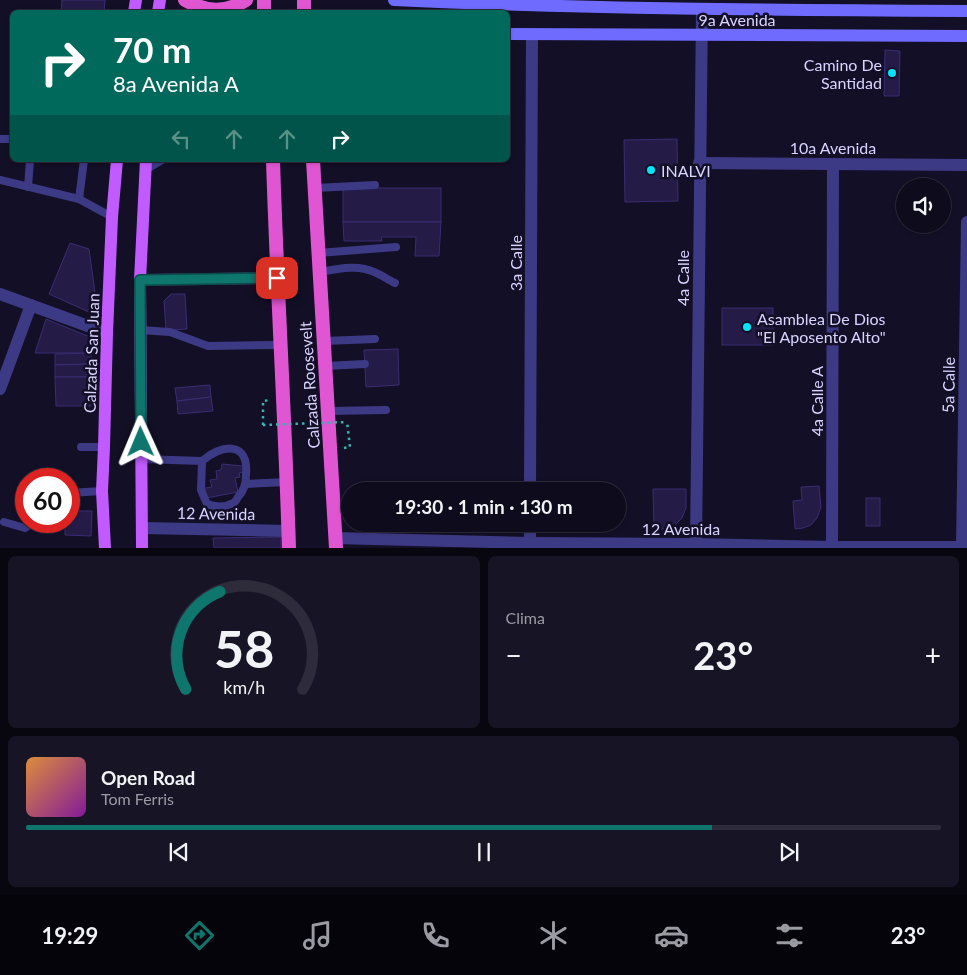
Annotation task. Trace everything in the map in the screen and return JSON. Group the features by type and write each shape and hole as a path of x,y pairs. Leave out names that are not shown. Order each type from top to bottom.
{"highway":[{"path":"185,0 202,9 220,10 237,6 246,0"},
{"name":"Calzada Roosevelt","path":"273,162 289,548"},
{"name":"Calzada Roosevelt","path":"313,162 336,543"}],"main road":[{"name":"9a Avenida","path":"394,0 702,9 967,12"},
{"name":"9a Avenida","path":"510,34 967,36"},
{"name":"Calzada San Juan","path":"105,548 102,490 112,217 117,162"},
{"path":"142,548 140,280 145,165"}],"street":[{"name":"4a Calle","path":"696,546 702,9"},
{"name":"3a Calle","path":"530,482 532,34"},
{"name":"10a Avenida","path":"699,163 967,165"},
{"name":"4a Calle A","path":"832,547 833,164"},
{"name":"5a Calle","path":"962,547 967,222"},
{"path":"140,280 277,278"},
{"path":"0,294 107,333"},
{"path":"0,389 31,305"},
{"name":"12 Avenida","path":"142,528 288,531"},
{"path":"530,532 530,545"},
{"name":"12 Avenida","path":"336,543 967,547"}],"lane":[{"path":"28,187 30,162"},
{"path":"79,199 84,162"},
{"path":"0,180 79,199 112,217"},
{"path":"315,188 375,185"},
{"path":"318,252 396,247"},
{"path":"320,272 361,268 373,271 395,283"},
{"path":"140,330 170,332 208,346 281,345"},
{"path":"324,341 375,339"},
{"path":"325,366 365,364"},
{"path":"328,411 386,410"},
{"path":"81,448 104,447"},
{"path":"141,459 202,461 220,450 229,448 239,451 245,458 247,467 246,484 242,493 233,504 219,507 207,504 201,490 202,461"},
{"path":"246,484 287,482"},
{"path":"80,492 102,490"},
{"path":"4,522 15,525"}],"path":[{"path":"263,401 263,425 347,422 350,447"}],"building":[{"path":"62,0 105,0 104,10 61,10"},
{"name":"Camino De Santidad","path":"885,50 900,51 899,96 884,96"},
{"name":"INALVI","path":"677,139 678,201 625,202 624,140"},
{"path":"343,188 441,188 441,222 343,222"},
{"path":"343,222 441,222 439,256 415,256 416,237 381,237 382,241 344,241"},
{"path":"70,243 89,249 96,300 91,313 49,294"},
{"path":"171,294 185,294 187,329 166,330 164,301"},
{"name":"Asamblea De Dios \"El Aposento Alto\"","path":"722,308 773,308 773,345 722,345"},
{"path":"46,319 90,337 91,353 35,353"},
{"path":"398,349 399,385 366,387 364,350"},
{"path":"91,353 92,364 55,365 55,354"},
{"path":"92,364 92,377 55,377 55,365"},
{"path":"55,377 92,377 93,406 56,406"},
{"path":"210,385 211,397 177,401 175,388"},
{"path":"211,397 213,411 178,414 177,401"},
{"path":"222,464 243,466 244,472 239,473 240,477 235,478 238,492 206,498 205,488 212,487 210,480 217,479 216,471 221,470"},
{"path":"819,486 821,507 817,518 811,525 795,529 793,501 802,500 801,487"},
{"path":"653,489 686,489 686,508 682,518 674,526 666,529 654,529"},
{"path":"866,498 880,498 880,526 866,526"},
{"path":"80,511 92,511 91,536 65,535 65,533 80,533"},
{"path":"281,537 281,548 214,548 213,538"}],"place":[{"name":"Camino De Santidad","path":"892,73"},
{"name":"INALVI","path":"651,170"},
{"name":"Asamblea De Dios \"El Aposento Alto\"","path":"747,327"}],"route":[{"path":"141,442 140,280 277,278"}]}
